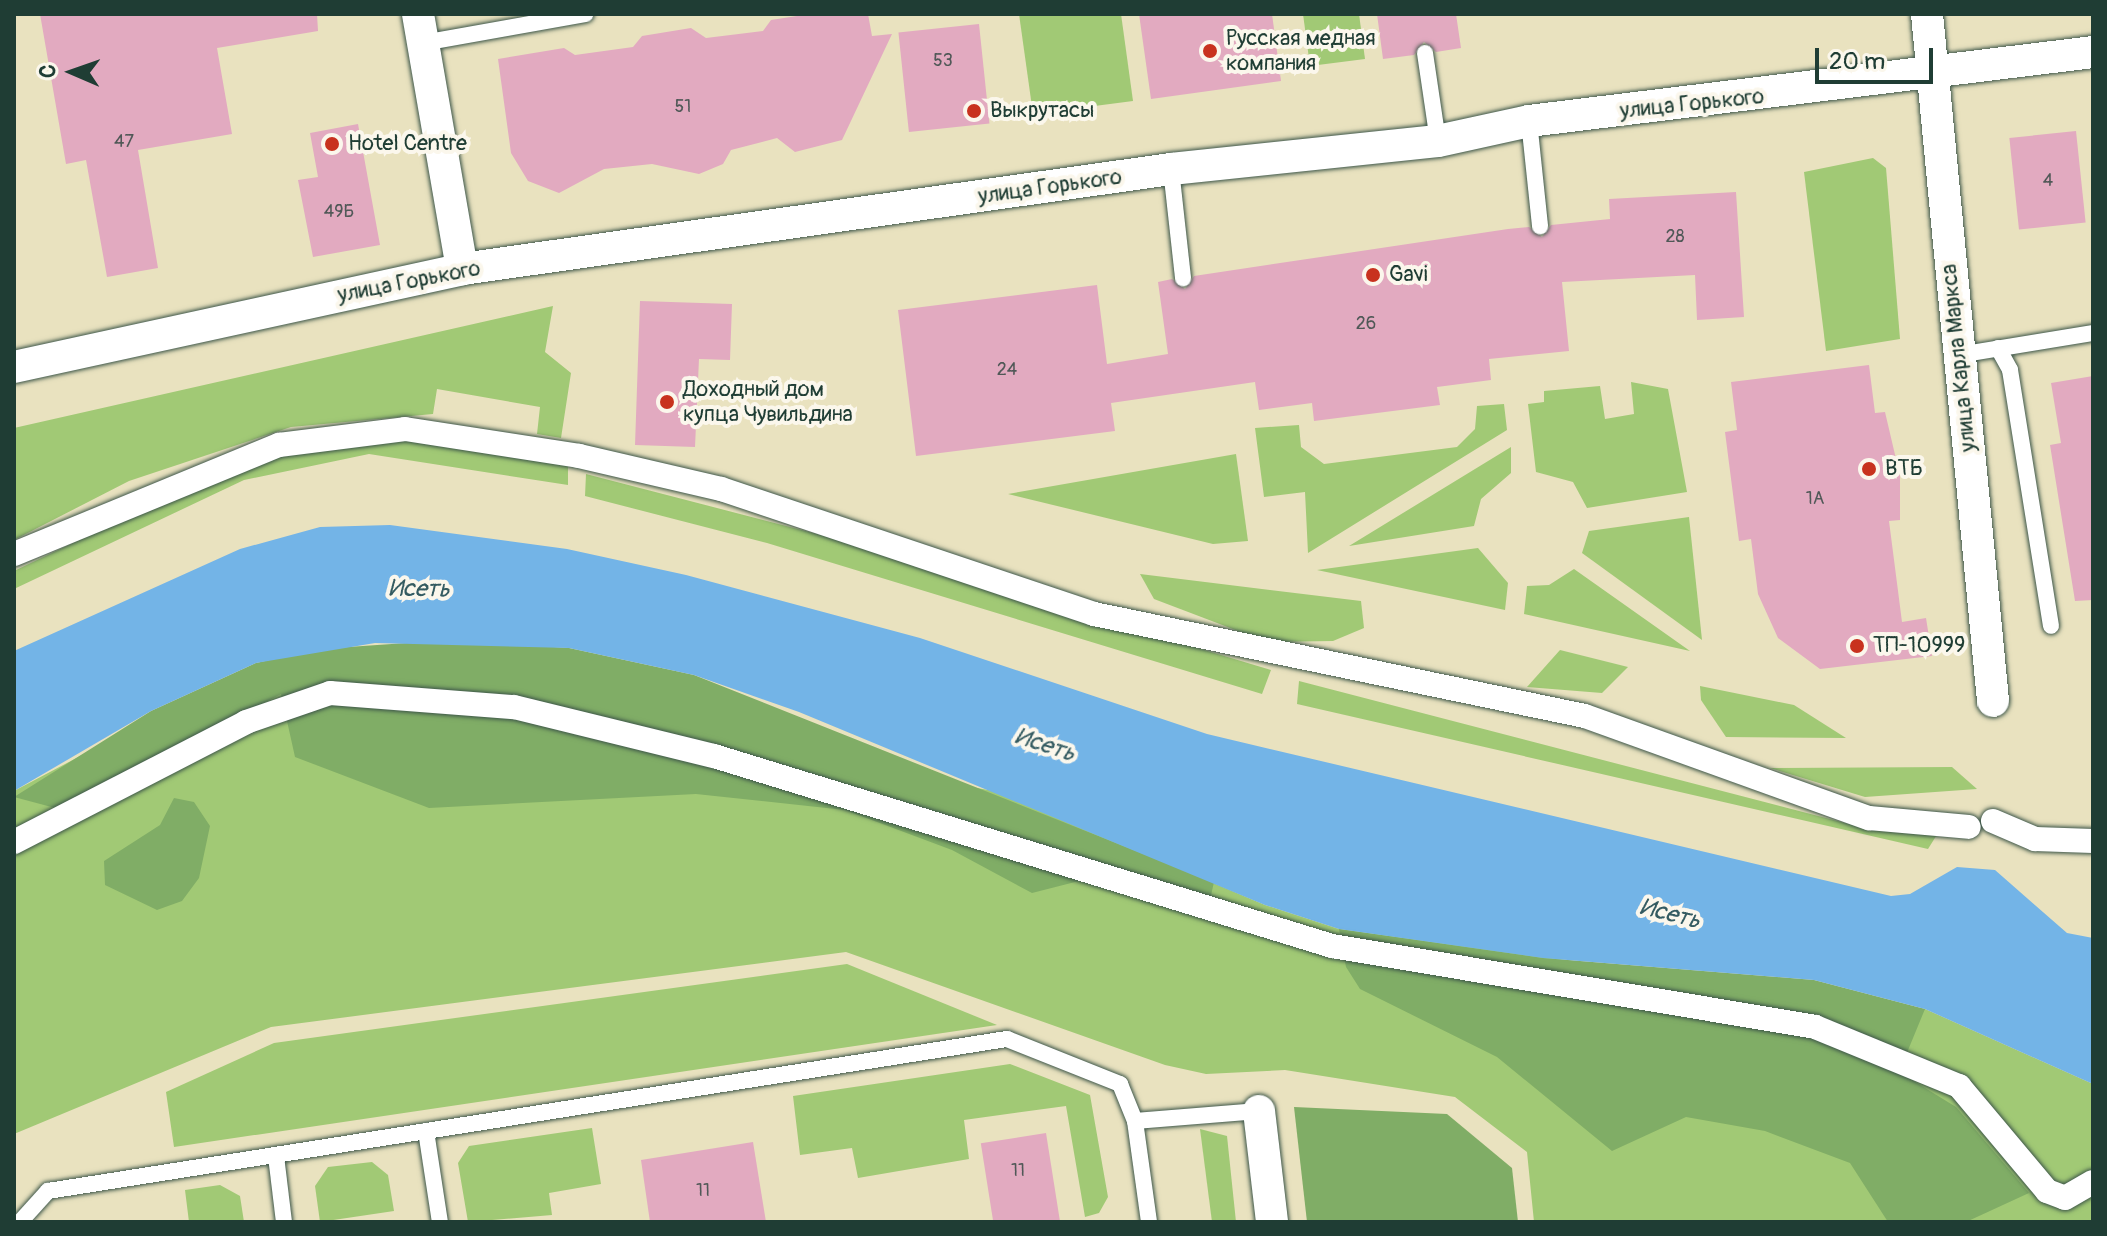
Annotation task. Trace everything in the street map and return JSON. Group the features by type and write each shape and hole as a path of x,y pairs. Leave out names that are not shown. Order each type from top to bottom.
{"street":[{"name":"улица Карла Маркса","path":"1927,14 1993,701"},
{"path":"420,29 462,269"},
{"name":"улица Горького","path":"14,367 462,269 1171,169 1438,141 1529,121 1931,78 2093,52"},
{"path":"14,554 279,445 405,429 579,456 721,489 1094,614 1585,716 1869,818 1969,827"},
{"path":"14,842 246,722 330,693 514,707 714,756 1332,946 1815,1027 1959,1086 2047,1191 2065,1198 2093,1182"},
{"path":"1993,821 2035,839 2093,841"},
{"path":"1259,1111 1272,1222"}],"lane":[{"path":"420,29 585,14"},
{"path":"1425,53 1438,141"},
{"path":"1529,121 1540,226"},
{"path":"1171,169 1183,278"},
{"path":"1958,355 2093,333"},
{"path":"1998,348 2010,370 2051,626"},
{"path":"20,1222 48,1191 1007,1039 1120,1084 1135,1121 1149,1222"},
{"path":"1135,1121 1259,1111"},
{"path":"426,1131 440,1222"},
{"path":"276,1156 284,1222"}],"green space":[{"path":"1019,14 1121,14 1133,101 1033,114"},
{"path":"1303,14 1359,14 1365,59 1310,66"},
{"path":"1873,158 1886,168 1900,339 1826,351 1804,172"},
{"path":"553,306 545,352 571,373 561,438 537,434 540,407 437,389 433,414 291,427 129,481 14,540 14,428"},
{"path":"1631,382 1668,389 1687,492 1587,508 1573,482 1536,472 1528,404 1544,402 1544,391 1600,386 1605,419 1634,414"},
{"path":"1504,404 1507,430 1308,553 1305,492 1264,497 1255,428 1299,425 1301,447 1324,464 1457,447 1475,429 1477,406"},
{"path":"379,438 568,456 568,485 369,454 244,480 14,589 14,571 275,447"},
{"path":"1511,447 1511,473 1481,499 1474,526 1349,546"},
{"path":"1236,454 1248,541 1213,544 1008,494"},
{"path":"586,474 821,535 1271,670 1262,694 767,543 585,496"},
{"path":"1689,517 1702,640 1582,553 1589,531"},
{"path":"1478,548 1508,583 1505,610 1317,570"},
{"path":"1574,569 1690,651 1524,614 1527,586 1549,585"},
{"path":"1140,574 1361,601 1364,628 1333,641 1267,642 1154,599"},
{"path":"450,640 569,648 694,675 1214,882 1210,900 1122,870 1032,893 952,850 845,810 696,794 429,808 295,757 281,694 59,809 14,797 151,711 256,663 319,649"},
{"path":"1560,650 1628,667 1602,693 1527,687"},
{"path":"256,663 1000,792 1265,905 1339,929 1925,1009 2093,1084 2093,1222 1534,1222 1527,1152 1455,1097 1285,1070 1206,1074 1165,1065 846,952 271,1027 14,1134 14,791"},
{"path":"1299,681 1872,830 1938,833 1928,849 1297,704"},
{"path":"1700,686 1794,705 1846,738 1726,737 1701,700"},
{"path":"1952,767 1977,789 1865,797 1770,768"},
{"path":"174,798 194,802 210,826 199,878 182,901 157,910 105,885 104,861 160,825"},
{"path":"1339,929 1543,958 1814,980 1925,1009 1899,1072 1956,1107 2029,1193 1966,1222 1888,1222 1850,1163 1765,1131 1686,1117 1612,1151 1497,1057 1360,989 1346,967"},
{"path":"847,964 997,1025 174,1147 166,1092 274,1043"},
{"path":"1010,1064 1090,1095 1108,1197 1099,1213 1085,1217 1066,1106 964,1120 969,1159 858,1178 852,1148 800,1155 793,1096"},
{"path":"1294,1107 1447,1114 1512,1168 1518,1222 1307,1222"},
{"path":"592,1128 601,1184 549,1193 552,1215 468,1222 458,1163 469,1146"},
{"path":"1200,1129 1227,1136 1236,1222 1212,1222"},
{"path":"372,1162 388,1175 394,1211 320,1222 315,1186 328,1167"},
{"path":"220,1185 240,1196 244,1222 189,1222 185,1190"}],"water":[{"name":"Исеть","path":"390,525 567,549 686,575 920,638 1207,734 1891,896 1910,894 1957,867 1995,870 2067,933 2093,938 2093,1084 1925,1009 1814,980 1543,958 1339,929 1265,905 799,712 694,675 569,648 375,643 256,663 151,711 14,791 14,651 240,549 320,527"}],"building":[{"path":"40,14 317,14 318,31 217,48 232,134 138,150 158,268 107,277 86,160 66,164"},
{"path":"810,14 868,14 872,36 892,34 842,140 795,152 777,138 731,150 723,164 699,174 652,164 604,169 559,193 528,181 511,153 498,59 564,48 575,55 633,47 642,36 691,28 706,38 763,31 771,20"},
{"path":"1139,14 1272,14 1281,81 1151,99"},
{"path":"1377,14 1456,14 1461,48 1436,52 1424,42 1414,55 1383,59"},
{"path":"979,24 989,123 909,132 898,32"},
{"path":"358,124 380,245 313,257 298,180 318,177 310,133"},
{"path":"2076,131 2086,222 2019,229 2009,138"},
{"path":"1736,192 1744,317 1697,320 1695,275 1562,282 1569,351 1489,359 1491,380 1437,387 1440,405 1314,421 1312,403 1259,410 1255,382 1111,403 1115,431 916,456 898,310 1097,285 1107,364 1168,354 1158,282 1172,279 1185,289 1194,276 1508,229 1529,227 1542,237 1551,225 1610,219 1609,199"},
{"name":"Доходный дом купца Чувильдина","path":"640,301 732,304 730,360 699,359 695,447 635,445"},
{"path":"1869,365 1875,413 1885,412 1900,476 1900,520 1889,521 1902,622 1926,618 1932,656 1820,669 1778,638 1758,594 1751,539 1739,541 1725,432 1737,430 1731,382"},
{"path":"2093,376 2093,600 2075,601 2050,445 2061,443 2051,383"},
{"path":"1046,1133 1060,1222 993,1222 981,1143"},
{"path":"753,1142 766,1222 650,1222 641,1160"}],"place":[{"name":"Русская медная компания","path":"1210,51"},
{"name":"Выкрутасы","path":"974,111"},
{"name":"Hotel Centre","path":"332,144"},
{"name":"Gavi","path":"1373,275"},
{"name":"Доходный дом купца Чувильдина","path":"667,402"},
{"name":"ВТБ","path":"1869,469"},
{"name":"ТП-10999","path":"1857,646"}]}
